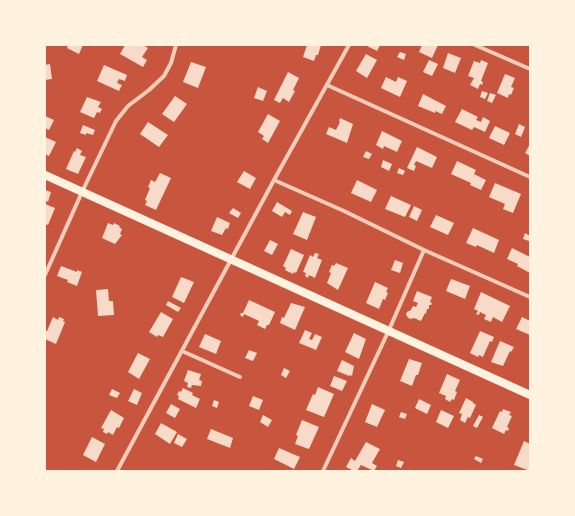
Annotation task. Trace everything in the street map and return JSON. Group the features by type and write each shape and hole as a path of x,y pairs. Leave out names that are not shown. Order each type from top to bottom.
{"main road":[{"path":"45,175 530,395"}],"street":[{"path":"45,275 116,121 128,106 164,76 171,63 176,45"},
{"path":"117,471 274,180 349,45"},
{"path":"475,45 530,69"},
{"path":"327,84 530,177"},
{"path":"274,180 344,211 424,250 530,297"},
{"path":"324,471 424,250"},
{"path":"182,351 240,377"}],"building":[{"path":"68,45 83,45 79,54 67,48"},
{"path":"125,45 143,45 148,48 142,57 147,60 143,67 120,54"},
{"path":"307,45 321,45 318,55 316,55 314,61 303,57"},
{"path":"365,45 380,45 377,51"},
{"path":"422,45 438,45 432,58 419,52"},
{"path":"400,52 406,54 404,60 397,57"},
{"path":"448,53 461,58 455,73 443,68"},
{"path":"366,54 377,60 367,78 356,71"},
{"path":"429,60 438,64 432,76 423,72"},
{"path":"481,60 488,63 481,81 483,82 482,85 480,84 478,89 470,85 474,78 468,76 474,61 480,63"},
{"path":"191,62 206,67 198,88 183,82"},
{"path":"50,64 52,79 45,80 45,65"},
{"path":"104,65 127,75 125,81 119,79 117,83 122,85 119,91 97,81"},
{"path":"288,72 299,78 293,90 295,91 289,102 283,98 280,103 274,100"},
{"path":"505,74 515,78 511,87 514,88 511,95 509,94 508,98 497,93"},
{"path":"386,77 396,82 398,77 407,81 400,97 381,88"},
{"path":"258,87 267,91 263,101 254,98"},
{"path":"482,91 488,93 485,99 480,97"},
{"path":"490,93 496,95 492,103 487,101"},
{"path":"423,94 446,106 442,114 435,111 435,113 418,106"},
{"path":"175,96 187,104 174,122 162,114"},
{"path":"87,97 101,102 98,107 102,109 100,113 97,112 94,118 80,112"},
{"path":"462,109 478,117 476,120 481,122 483,117 490,121 485,132 474,127 472,130 455,122"},
{"path":"268,114 280,121 268,143 262,139 264,136 258,132"},
{"path":"45,116 54,120 49,130 45,128"},
{"path":"340,118 353,124 347,143 326,134 329,127 336,130 340,122"},
{"path":"148,122 168,135 159,147 140,134"},
{"path":"519,124 525,127 521,137 515,134"},
{"path":"83,125 95,130 93,135 80,133"},
{"path":"495,126 510,133 504,145 489,138"},
{"path":"382,131 402,141 397,152 384,146 383,149 376,145"},
{"path":"45,137 56,142 49,156 45,154"},
{"path":"530,144 530,156 525,153"},
{"path":"417,147 437,157 432,168 416,161 414,171 407,168"},
{"path":"77,148 82,151 80,155 86,157 78,174 66,169 74,151 75,152"},
{"path":"366,151 372,154 369,159 363,157"},
{"path":"383,160 392,164 389,171 381,167"},
{"path":"457,161 476,170 474,174 486,180 481,190 470,185 471,183 451,174"},
{"path":"399,168 405,171 403,175 397,173"},
{"path":"244,171 256,178 250,189 237,182"},
{"path":"160,173 171,178 156,210 145,205 147,201 145,200 150,188 148,187 151,180 155,182"},
{"path":"357,180 377,190 371,202 351,193"},
{"path":"495,183 521,194 513,213 503,209 505,204 489,197"},
{"path":"45,190 51,192 48,202 45,200"},
{"path":"391,196 411,205 405,217 385,209"},
{"path":"277,202 292,211 290,215 285,212 282,217 272,211"},
{"path":"45,204 55,208 48,225 45,224"},
{"path":"414,206 422,210 417,221 409,217"},
{"path":"233,208 241,213 238,218 229,213"},
{"path":"303,212 316,217 307,240 293,234"},
{"path":"436,215 454,223 448,235 430,227"},
{"path":"217,217 230,223 228,229 226,228 222,235 211,231"},
{"path":"108,223 113,225 114,223 122,229 120,234 122,235 115,244 102,238"},
{"path":"473,228 499,240 494,253 477,245 476,247 466,243"},
{"path":"525,233 530,236 529,241 523,239"},
{"path":"270,240 278,244 272,255 264,251"},
{"path":"512,248 530,257 530,273 517,266 518,264 507,259"},
{"path":"291,249 304,255 296,273 294,272 293,274 285,270 286,268 283,266"},
{"path":"315,253 319,254 317,258 322,260 315,278 309,275 308,278 305,276 306,273 303,272 310,255 313,257"},
{"path":"395,260 403,263 400,273 391,270"},
{"path":"336,263 348,268 338,290 327,283 332,265 334,266"},
{"path":"61,266 77,272 77,270 82,272 77,286 67,282 68,280 57,276"},
{"path":"181,277 194,282 184,303 172,297"},
{"path":"451,279 470,286 465,299 446,291"},
{"path":"375,282 388,288 386,292 388,293 385,300 383,299 379,309 366,303"},
{"path":"108,289 109,301 113,301 114,315 98,316 96,290"},
{"path":"417,291 432,297 430,302 432,303 429,305 429,309 427,309 426,314 425,313 421,321 414,318 408,318 406,314 413,306 416,307 418,303 413,301"},
{"path":"481,292 510,306 502,322 493,317 491,322 484,319 486,315 480,312 479,315 476,314 478,311 474,309"},
{"path":"249,300 275,312 269,325 267,325 265,329 257,325 259,321 244,314 243,317 240,315 243,313"},
{"path":"168,301 181,308 178,312 166,305"},
{"path":"291,303 305,307 295,330 280,323"},
{"path":"161,312 173,319 163,337 158,335 157,337 149,332"},
{"path":"53,317 58,320 59,317 64,319 63,321 65,322 56,344 45,339 45,331 47,331"},
{"path":"522,317 530,321 530,335 516,329"},
{"path":"305,330 312,333 309,339 312,340 315,334 322,337 316,350 299,343"},
{"path":"480,331 494,337 492,342 490,341 483,357 479,355 478,357 470,353"},
{"path":"354,333 366,339 359,359 345,352"},
{"path":"205,334 221,341 216,354 199,347"},
{"path":"500,341 514,347 511,352 510,351 503,366 491,362"},
{"path":"249,350 257,353 253,361 245,358"},
{"path":"138,353 150,359 139,379 128,372"},
{"path":"409,359 422,363 412,386 400,381"},
{"path":"342,360 354,366 352,376 337,371"},
{"path":"284,368 290,371 286,378 281,375"},
{"path":"188,370 201,374 199,380 202,381 201,386 192,385 191,388 187,387 188,383 184,381"},
{"path":"447,374 460,380 455,391 457,392 454,400 452,399 450,402 445,399 446,396 439,393"},
{"path":"334,376 347,381 342,391 330,386"},
{"path":"318,387 334,394 324,417 306,410"},
{"path":"183,388 193,393 192,395 200,399 196,408 178,399 179,396 177,395"},
{"path":"112,389 120,393 117,398 109,395"},
{"path":"134,389 142,393 137,405 128,401"},
{"path":"253,396 263,400 259,410 249,406"},
{"path":"466,398 476,405 470,418 468,417 465,423 460,420 462,414 459,413"},
{"path":"419,399 431,405 427,414 415,408"},
{"path":"214,400 219,402 217,408 212,406"},
{"path":"171,404 180,409 175,418 166,413"},
{"path":"372,404 385,410 377,427 365,422"},
{"path":"503,409 511,412 509,415 512,416 507,427 509,428 508,431 506,430 504,434 492,428 500,411 502,412"},
{"path":"111,410 124,418 119,428 117,427 113,435 108,432 107,434 103,432 104,429 101,428"},
{"path":"441,410 454,416 448,428 436,422"},
{"path":"401,412 407,414 405,419 399,417"},
{"path":"263,415 272,420 268,427 260,422"},
{"path":"479,415 483,417 477,428 473,426"},
{"path":"302,420 319,427 309,449 295,444 298,436 296,435"},
{"path":"161,423 177,432 170,444 155,434"},
{"path":"211,429 233,438 230,448 207,439"},
{"path":"178,434 187,439 182,447 174,443"},
{"path":"92,437 105,444 96,462 83,455"},
{"path":"524,441 530,444 530,471 514,465"},
{"path":"366,442 380,449 372,463 377,466 374,471 361,465 357,471 346,467 351,458 355,461"},
{"path":"279,448 300,457 294,469 274,459"},
{"path":"476,456 483,459 481,463 474,459"},
{"path":"398,460 404,462 401,468 396,466"}]}
